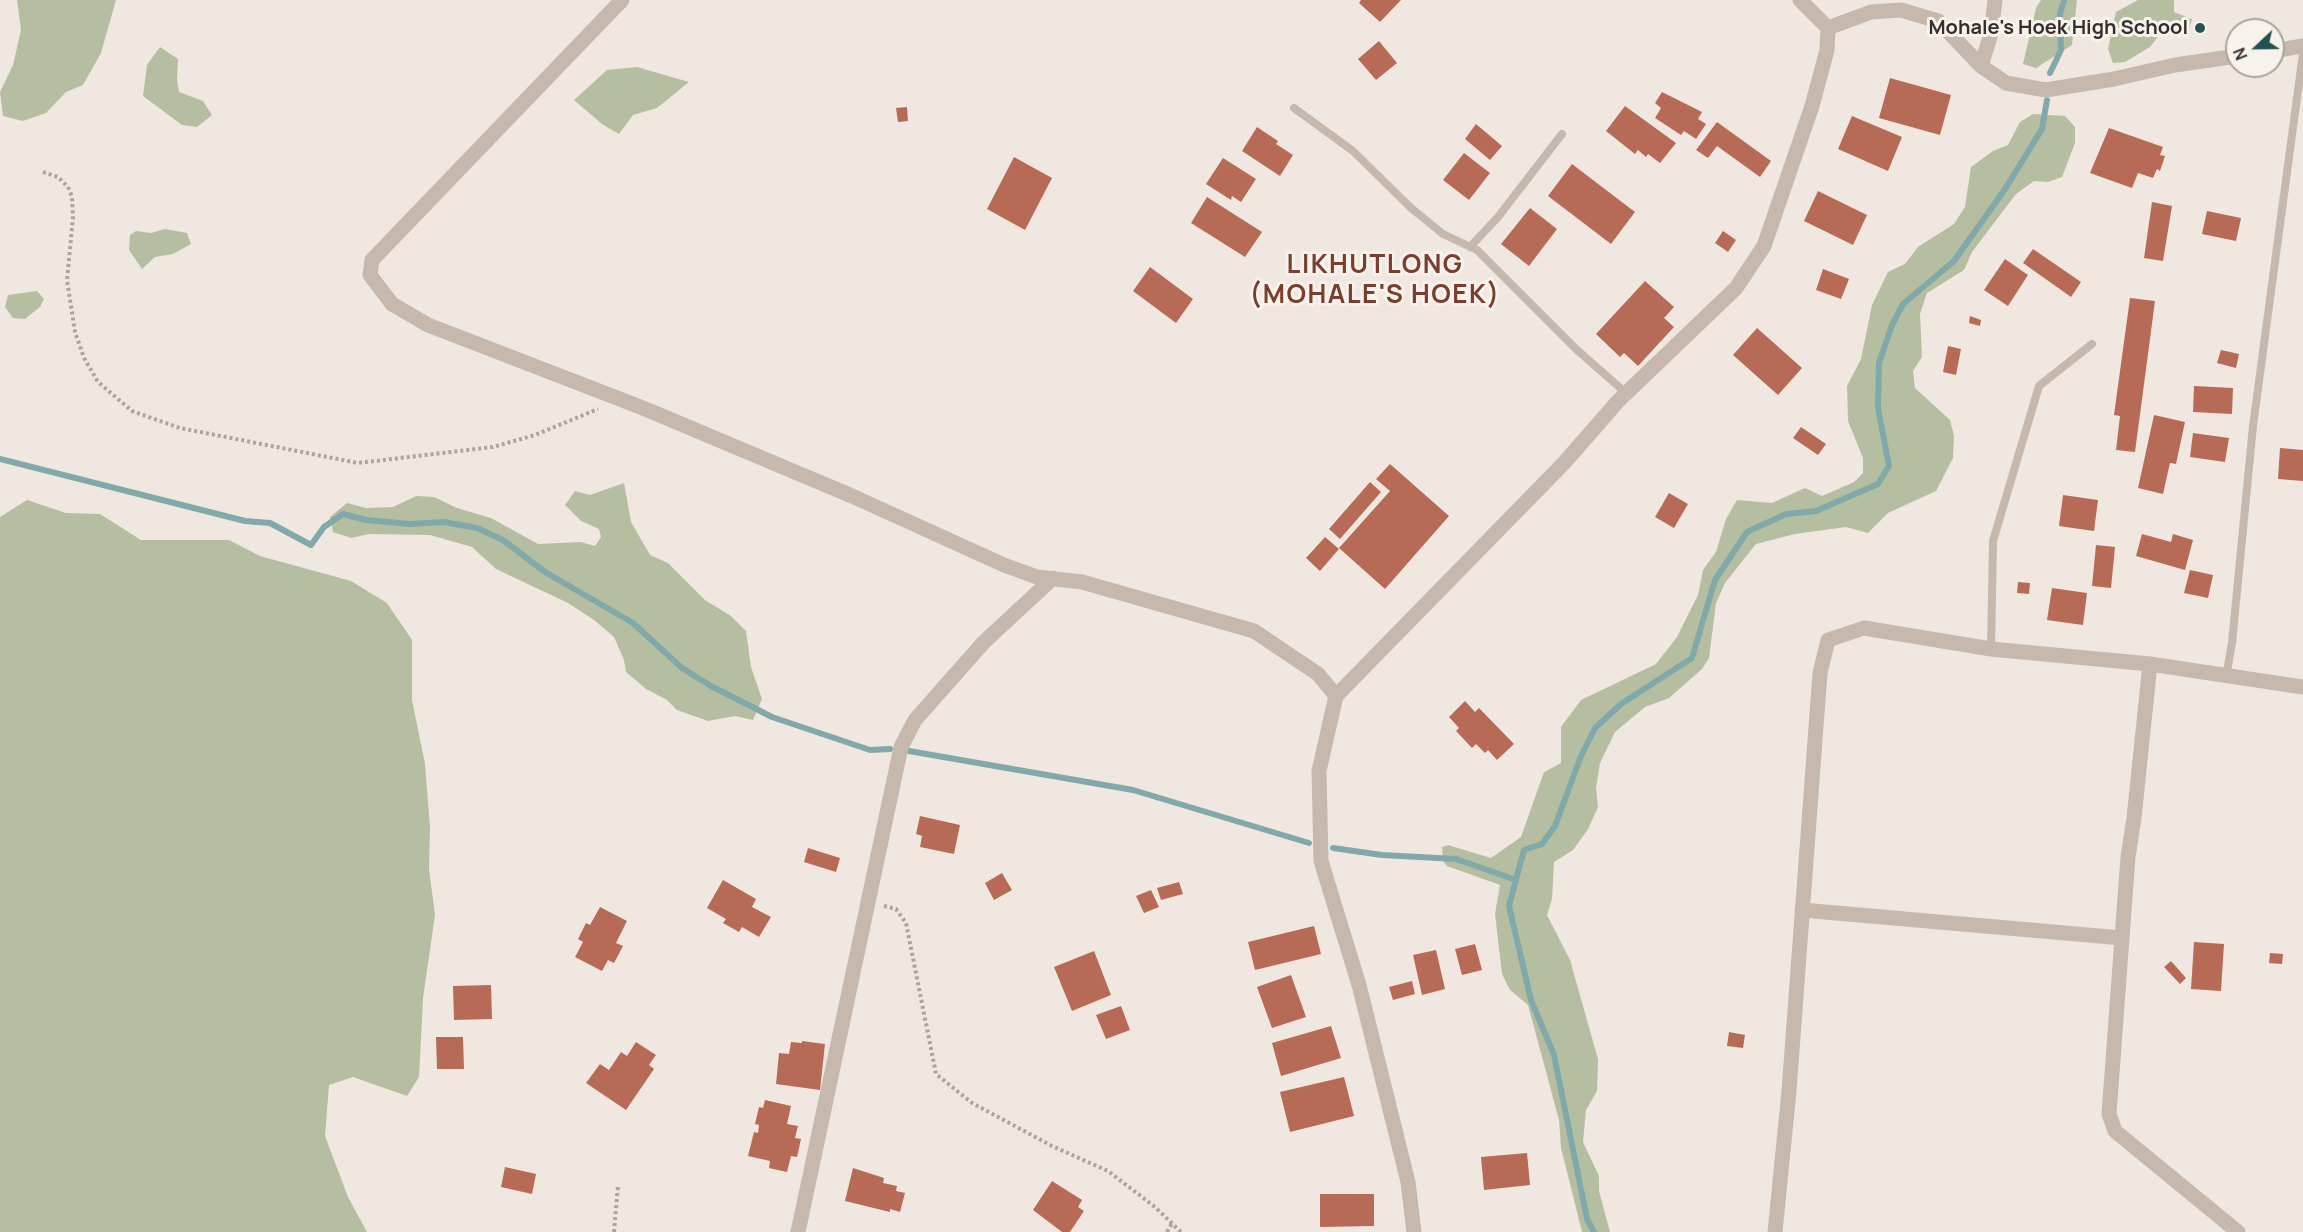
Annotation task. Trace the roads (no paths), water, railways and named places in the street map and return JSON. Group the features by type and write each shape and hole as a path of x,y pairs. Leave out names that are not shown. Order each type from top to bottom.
{"street":[{"path":"622,0 372,260 370,276 392,304 428,325 621,400 852,496 1004,565 1037,577 1082,582 1254,631 1318,674 1336,696"},
{"path":"1414,1232 1408,1182 1400,1148 1359,985 1321,861 1319,771 1336,696 1564,464 1626,393 1736,288 1764,246 1812,106 1827,50 1828,28 1800,0"},
{"path":"1981,66 1991,34 1995,0"},
{"path":"1828,28 1871,12 1901,10 1938,21 1981,66 2006,83 2046,90 2225,58"},
{"path":"2285,49 2303,46"},
{"path":"798,1232 901,747 915,720 984,642 1053,578"},
{"path":"1775,1232 1820,673 1828,640 1864,628 1991,649 2150,664 2303,687"},
{"path":"2150,664 2128,857 2109,1114 2115,1131 2238,1232"},
{"path":"1802,910 2122,938"}],"lane":[{"path":"2226,677 2253,426 2303,53"},
{"path":"1294,108 1353,151 1411,208 1443,234 1477,250 1576,349 1626,393"},
{"path":"1470,247 1498,218 1562,134"},
{"path":"1991,649 1993,541 2039,386 2092,344"}],"waterway":[{"path":"2050,73 2061,50 2060,14 2064,0"},
{"path":"1594,1232 1587,1219 1554,1055 1531,1000 1509,906 1524,850 1542,844 1555,826 1581,756 1595,728 1621,704 1692,658 1715,580 1747,532 1786,514 1816,511 1878,484 1889,466 1878,408 1879,363 1892,325 1903,304 1954,261 2005,189 2042,129 2047,100"},
{"path":"0,459 245,521 270,523 311,545 324,527 343,514 366,520 410,524 444,522 477,528 503,540 545,572 633,623 682,668 711,686 772,717 870,750 890,749"},
{"path":"909,751 1133,790 1309,843"},
{"path":"1333,848 1382,855 1456,859 1516,880"}],"place":[{"name":"Mohale's Hoek High School","path":"2200,28"}],"district":[{"name":"LIKHUTLONG (MOHALE'S HOEK)","path":"1375,281"}]}
